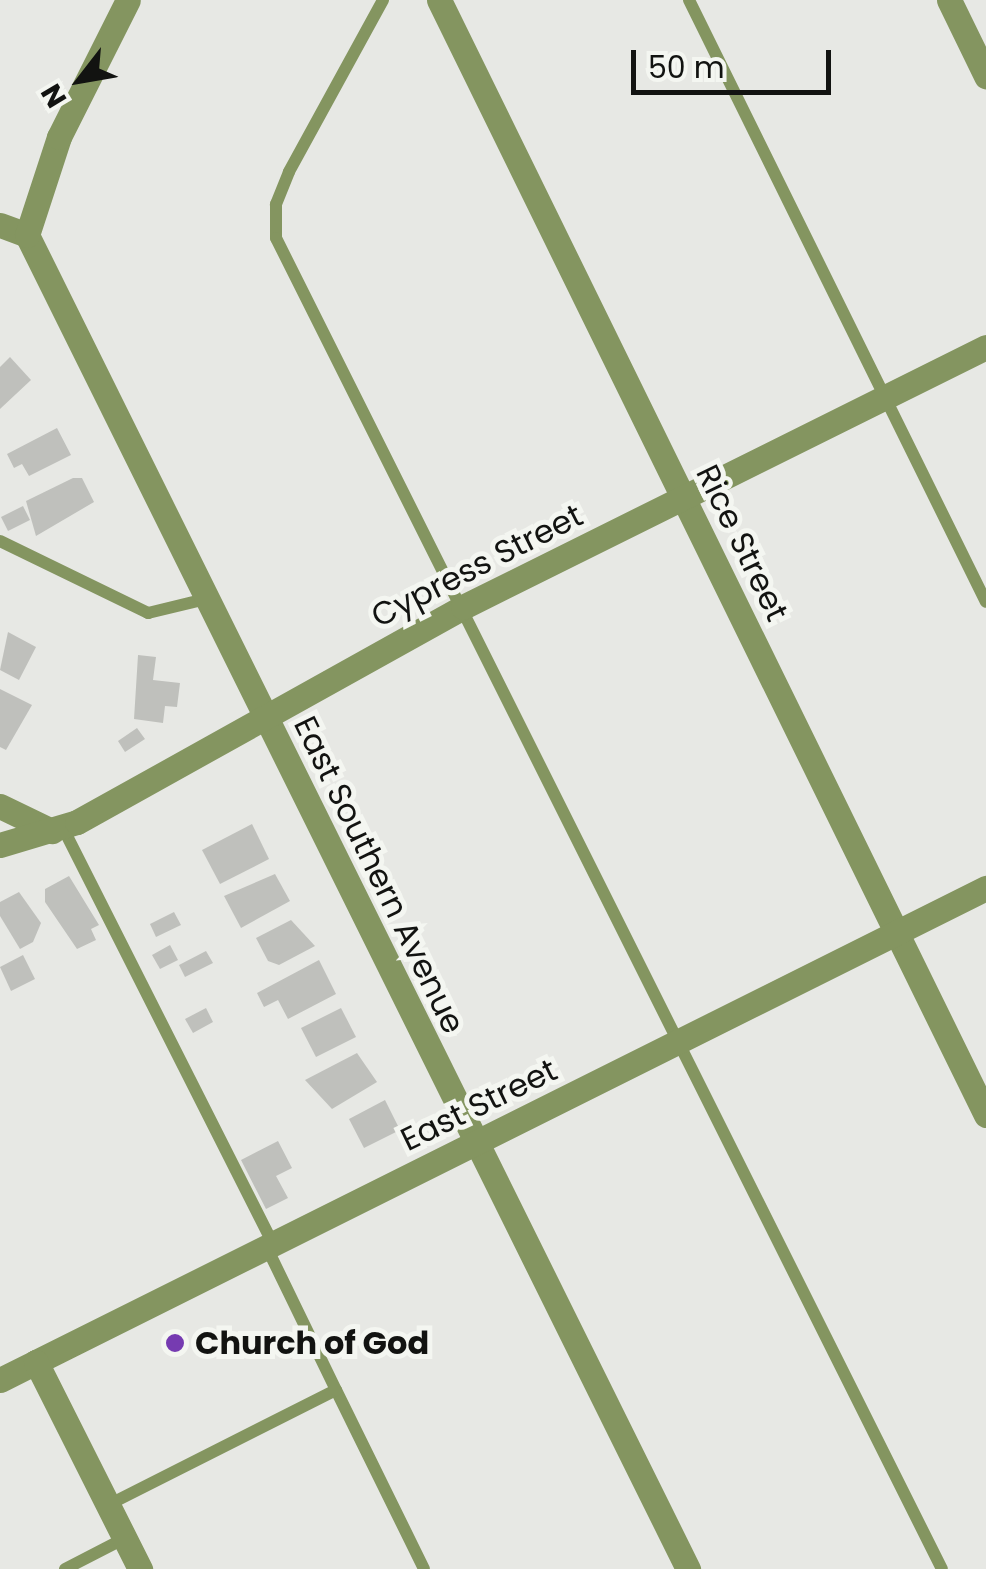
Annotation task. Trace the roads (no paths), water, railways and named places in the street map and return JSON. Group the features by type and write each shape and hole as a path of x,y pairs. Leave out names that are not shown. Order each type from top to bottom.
{"street":[{"path":"0,225 27,235 59,137 128,0"},
{"name":"Rice Street","path":"438,0 986,1115"},
{"path":"949,0 986,76"},
{"name":"East Southern Avenue","path":"27,235 688,1569"},
{"name":"Cypress Street","path":"0,844 57,829 262,713 463,608 986,347"},
{"path":"0,806 57,829"},
{"name":"East Street","path":"0,1380 986,888"},
{"path":"36,1362 140,1569"}],"lane":[{"path":"383,0 289,172 273,222 942,1569"},
{"path":"689,0 986,602"},
{"path":"0,541 148,613 206,600"},
{"path":"57,829 270,1246 424,1569"},
{"path":"108,1505 336,1390"},
{"path":"66,1569 125,1538"}],"place":[{"name":"Church of God","path":"175,1343"}]}
